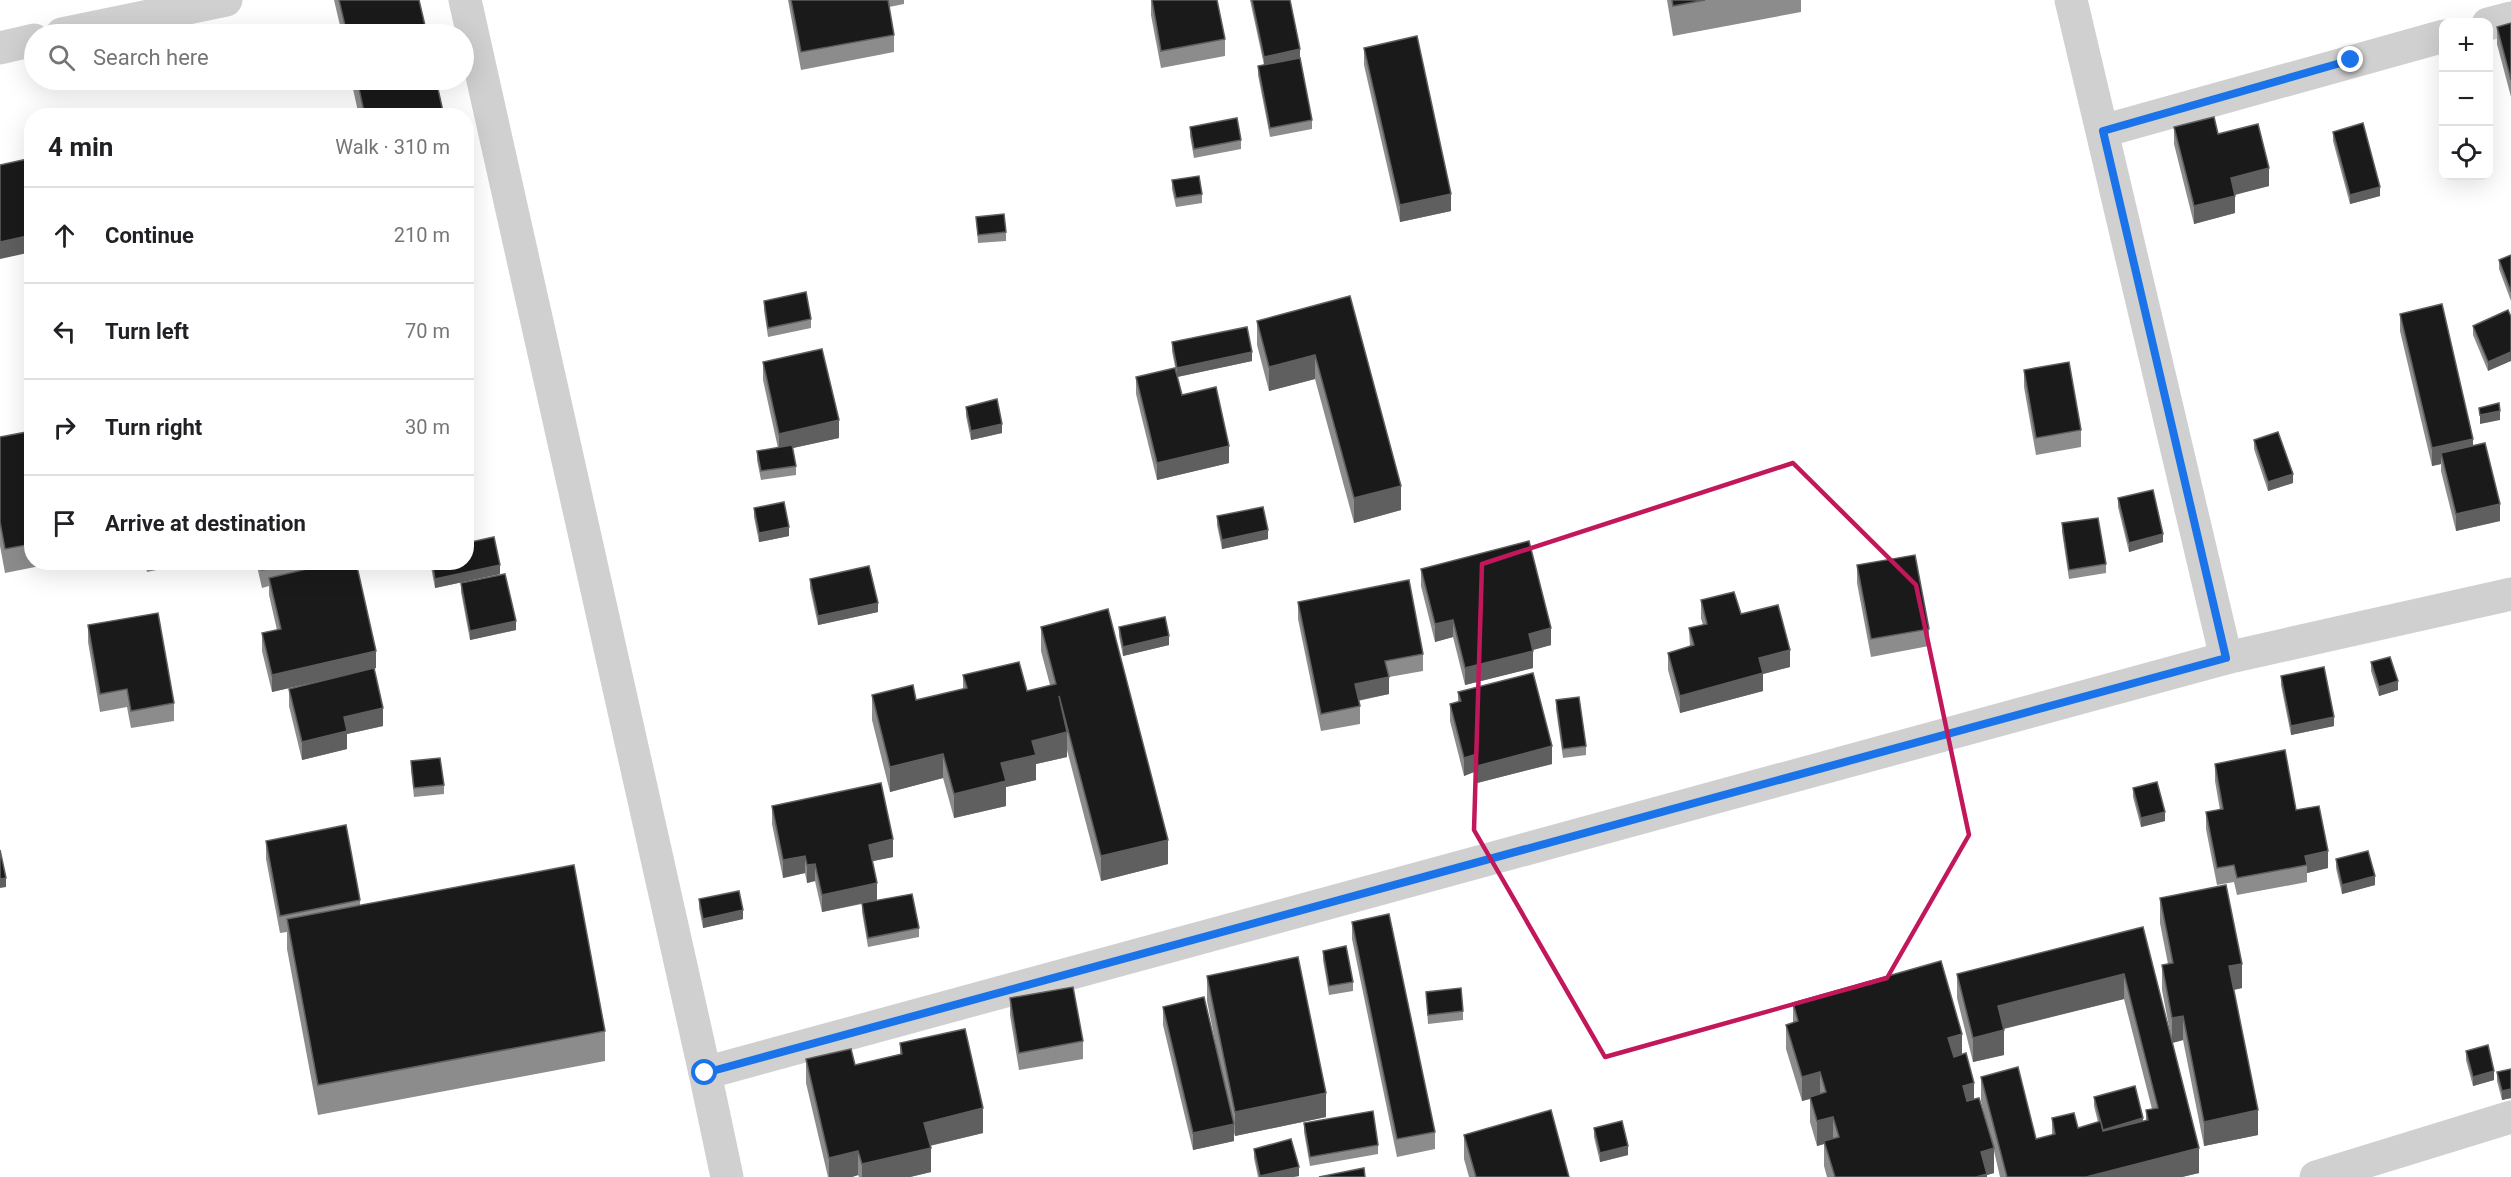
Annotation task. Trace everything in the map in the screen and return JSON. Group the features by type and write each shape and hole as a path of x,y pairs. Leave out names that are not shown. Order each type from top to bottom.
{"street":[{"path":"110,24 226,0"},
{"path":"465,0 470,24"},
{"path":"2071,0 2226,658"},
{"path":"2493,23 2511,18"},
{"path":"2103,131 2439,37"},
{"path":"474,40 727,1177"},
{"path":"0,48 24,42"},
{"path":"705,1073 2226,658 2511,594"},
{"path":"2316,1177 2511,1117"}],"highlighted area":[{"path":"1793,463 1916,585 1969,835 1887,978 1605,1057 1474,830 1482,564"}],"building":[{"path":"339,0 419,0 425,24 345,24"},
{"path":"791,0 888,0 894,35 801,52"},
{"path":"1152,0 1217,0 1225,39 1161,51"},
{"path":"1252,0 1290,0 1300,49 1264,57"},
{"path":"1672,0 1705,0 1673,6"},
{"path":"2511,23 2511,80 2497,27"},
{"path":"1417,36 1451,194 1400,205 1364,48"},
{"path":"1300,58 1312,120 1270,128 1258,66"},
{"path":"359,90 438,90 442,108 363,108"},
{"path":"2214,117 2218,134 2258,124 2269,168 2231,178 2235,196 2194,206 2174,127"},
{"path":"1237,118 1241,140 1194,149 1190,127"},
{"path":"2363,123 2380,187 2350,195 2333,132"},
{"path":"24,160 24,237 0,242 0,165"},
{"path":"1199,176 1202,194 1176,198 1172,180"},
{"path":"1004,214 1006,232 978,235 976,217"},
{"path":"2511,255 2511,292 2499,260"},
{"path":"806,292 811,319 768,328 764,301"},
{"path":"1350,296 1401,486 1354,498 1315,355 1269,367 1257,321"},
{"path":"2442,304 2473,439 2432,448 2400,314"},
{"path":"2508,310 2511,317 2511,352 2488,362 2473,326"},
{"path":"1247,327 1252,352 1177,368 1172,342"},
{"path":"822,349 839,420 779,434 763,362"},
{"path":"2069,362 2081,430 2036,438 2024,370"},
{"path":"1175,368 1182,395 1216,387 1229,446 1157,463 1136,377"},
{"path":"997,399 1002,424 971,431 966,407"},
{"path":"2499,403 2500,411 2480,415 2479,408"},
{"path":"24,432 24,545 5,549 0,522 0,437"},
{"path":"2278,432 2293,474 2268,482 2254,440"},
{"path":"2485,443 2500,504 2456,514 2441,453"},
{"path":"792,445 796,466 761,471 757,451"},
{"path":"2153,490 2163,534 2129,543 2118,498"},
{"path":"784,502 789,527 759,533 754,508"},
{"path":"1263,507 1268,530 1222,540 1217,516"},
{"path":"2098,518 2106,564 2069,570 2062,523"},
{"path":"494,537 500,565 435,579 433,570 474,570 474,541"},
{"path":"1529,541 1551,628 1529,634 1533,651 1465,668 1453,620 1435,624 1421,569"},
{"path":"1915,555 1929,629 1871,639 1857,565"},
{"path":"869,566 878,603 818,616 810,579"},
{"path":"302,570 358,570 376,651 272,675 262,633 281,629 269,578"},
{"path":"505,574 516,621 470,631 461,583"},
{"path":"1409,580 1423,654 1385,661 1389,677 1355,684 1360,706 1321,714 1298,602"},
{"path":"1734,592 1741,614 1778,605 1790,650 1759,658 1763,673 1680,696 1668,653 1694,645 1689,628 1707,624 1701,600"},
{"path":"1108,609 1168,840 1101,856 1059,696 1067,732 1032,741 1036,755 1001,763 1006,781 954,794 943,754 890,767 872,695 913,685 916,700 967,688 963,675 1019,662 1027,691 1056,684 1041,627"},
{"path":"158,613 174,703 131,711 127,689 100,694 88,625"},
{"path":"1165,617 1169,636 1123,647 1119,627"},
{"path":"2390,657 2398,681 2379,687 2371,662"},
{"path":"2324,667 2334,717 2291,726 2281,676"},
{"path":"374,668 383,708 344,717 347,731 302,742 289,689"},
{"path":"1533,673 1552,746 1477,766 1474,755 1464,758 1450,704 1461,701 1458,692"},
{"path":"1579,697 1586,746 1563,749 1556,700"},
{"path":"2285,750 2296,810 2319,806 2328,851 2305,856 2307,865 2237,878 2234,865 2217,868 2206,812 2223,809 2215,764"},
{"path":"440,758 444,785 414,788 411,761"},
{"path":"2157,782 2165,812 2141,818 2133,788"},
{"path":"881,783 893,839 869,845 877,883 822,895 815,864 807,865 805,856 783,860 772,806"},
{"path":"346,825 360,900 280,916 266,841"},
{"path":"0,850 6,878 0,879"},
{"path":"2368,851 2375,876 2342,885 2336,859"},
{"path":"574,865 605,1031 318,1085 287,919"},
{"path":"2226,885 2242,964 2229,966 2258,1110 2204,1122 2183,1016 2172,1018 2162,965 2173,963 2160,898"},
{"path":"739,891 743,910 703,919 699,899"},
{"path":"912,894 919,928 868,938 862,903"},
{"path":"1389,914 1435,1132 1397,1139 1352,922"},
{"path":"2143,927 2199,1148 2086,1177 2007,1177 1981,1077 2018,1067 2036,1139 2055,1134 2052,1118 2074,1113 2078,1128 2101,1121 2103,1131 2148,1120 2146,1110 2158,1108 2124,974 1998,1006 2004,1030 1973,1038 1957,974"},
{"path":"1346,946 1353,982 1329,986 1323,951"},
{"path":"1298,957 1326,1093 1235,1112 1207,976"},
{"path":"1941,961 1962,1034 1948,1038 1954,1057 1966,1053 1974,1083 1963,1086 1967,1101 1979,1098 1994,1148 1981,1152 1987,1174 1976,1177 1835,1177 1824,1141 1839,1137 1833,1117 1817,1121 1810,1097 1826,1092 1820,1072 1802,1077 1786,1025 1798,1021 1793,1003"},
{"path":"1073,987 1083,1041 1019,1053 1010,998"},
{"path":"1461,988 1463,1011 1428,1015 1426,992"},
{"path":"1204,997 1234,1124 1193,1133 1163,1007"},
{"path":"965,1029 983,1108 924,1123 931,1148 862,1164 858,1151 829,1158 806,1059 851,1049 855,1065 902,1054 900,1043"},
{"path":"2488,1045 2494,1071 2473,1077 2466,1051"},
{"path":"2511,1069 2511,1089 2502,1091 2497,1072"},
{"path":"2135,1086 2143,1118 2103,1130 2094,1097"},
{"path":"1551,1110 1569,1177 1476,1177 1464,1135"},
{"path":"1373,1111 1378,1145 1310,1157 1304,1123"},
{"path":"1622,1121 1628,1146 1600,1153 1594,1128"},
{"path":"1291,1139 1299,1167 1260,1176 1254,1149"},
{"path":"1364,1168 1365,1177 1319,1177"}],"route":[{"path":"705,1073 2226,658 2103,131 2351,60"}]}
